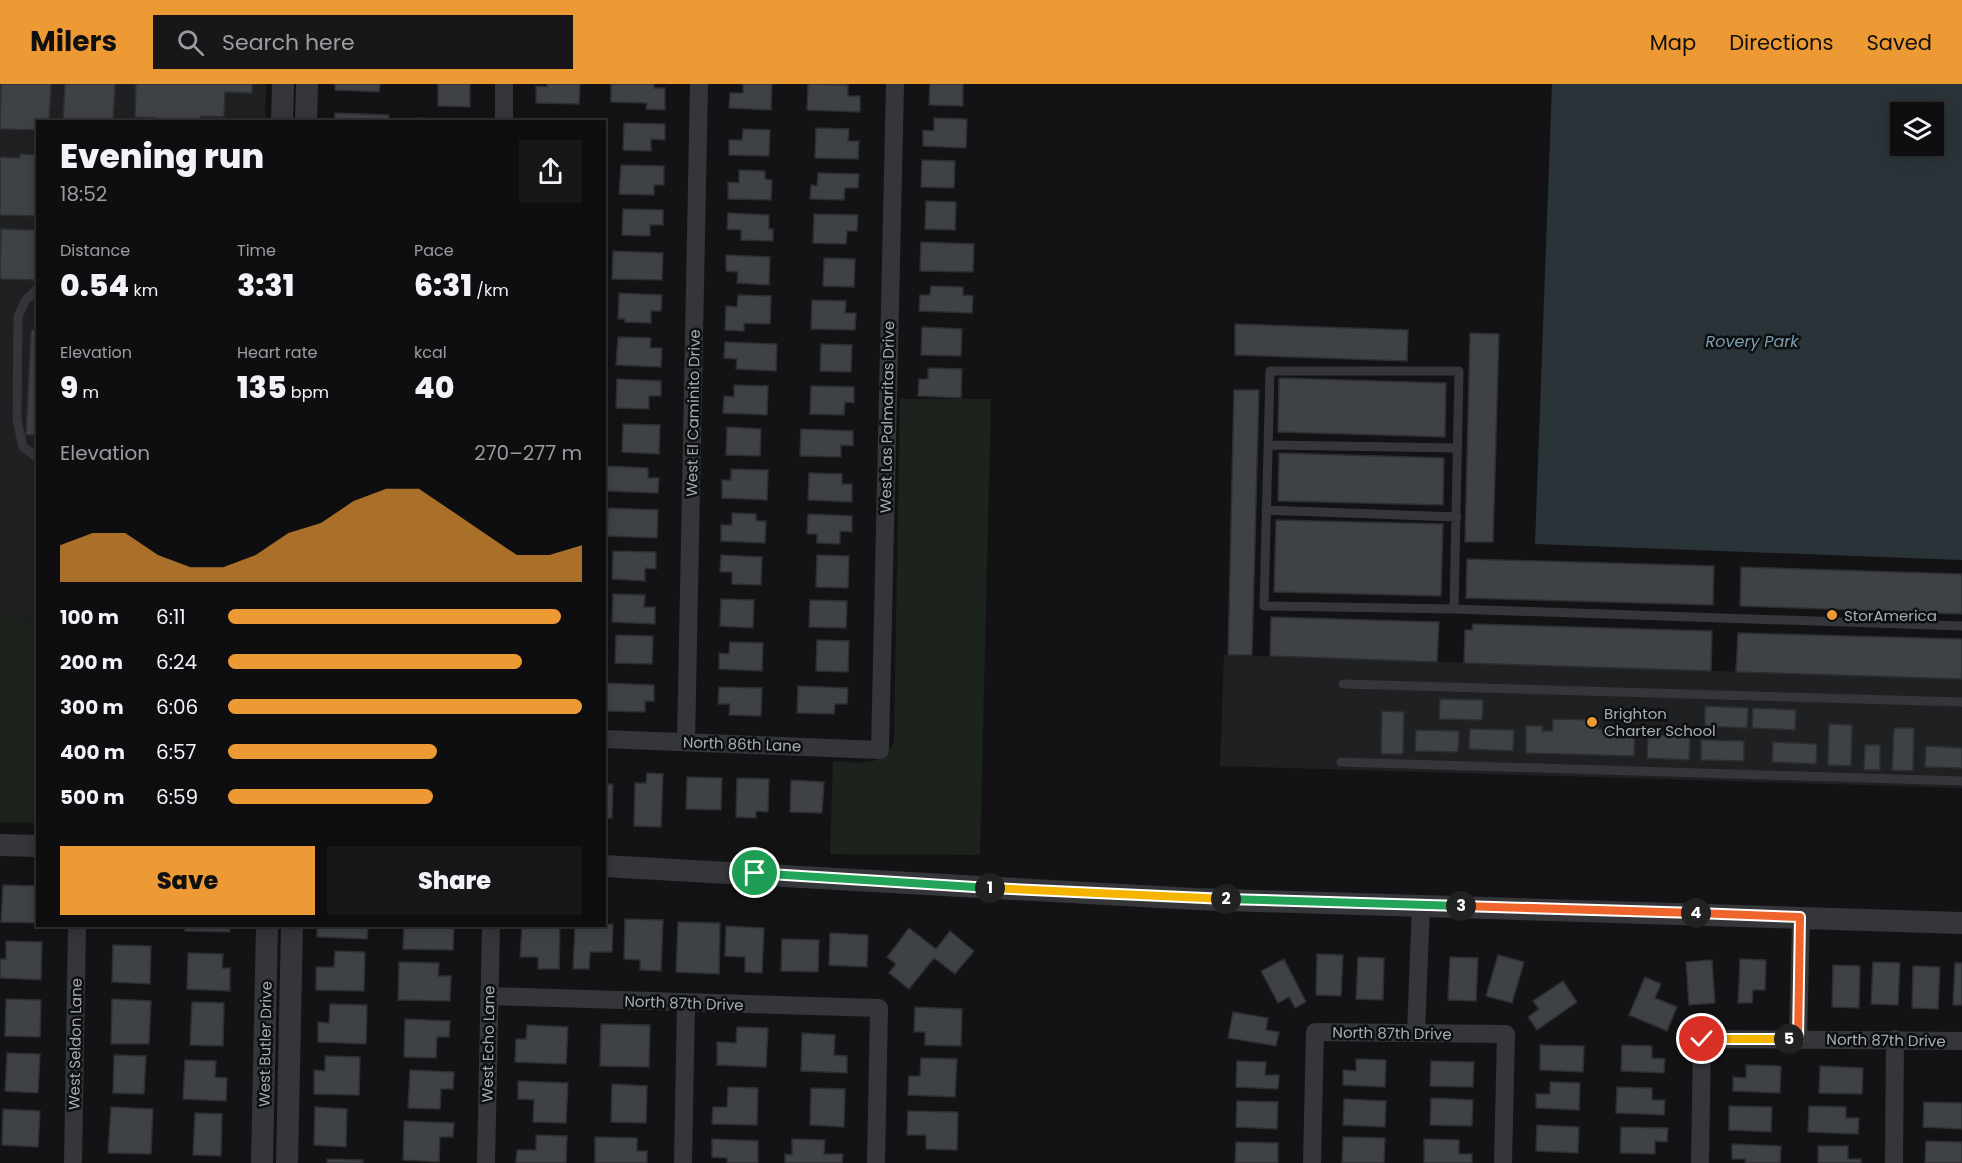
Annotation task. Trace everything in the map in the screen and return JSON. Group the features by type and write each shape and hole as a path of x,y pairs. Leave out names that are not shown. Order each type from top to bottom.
{"street":[{"path":"282,120 283,84"},
{"path":"306,120 307,84"},
{"path":"504,84 504,120"},
{"name":"West El Caminito Drive","path":"686,742 699,84"},
{"name":"West Las Palmaritas Drive","path":"880,750 895,84"},
{"name":"North 86th Lane","path":"606,739 880,750"},
{"path":"0,845 36,846"},
{"path":"606,866 1160,897 1962,923"},
{"path":"1416,1033 1421,905"},
{"path":"1798,1040 1800,917"},
{"name":"West Seldon Lane","path":"73,1163 77,927"},
{"name":"West Butler Drive","path":"262,1163 267,927"},
{"name":"West Butler Drive","path":"287,1163 292,927"},
{"name":"West Echo Lane","path":"486,1163 491,927"},
{"name":"North 87th Drive","path":"489,996 879,1008 876,1163"},
{"path":"683,1163 686,1003"},
{"name":"North 87th Drive","path":"1312,1163 1315,1032 1506,1034 1503,1163"},
{"name":"North 87th Drive","path":"1701,1163 1702,1039 1962,1041"},
{"path":"1894,1163 1895,1039"}],"lane":[{"path":"36,290 25,301 18,317 17,420 23,447 36,457"},
{"path":"1455,609 1459,371 1270,371 1264,606 1455,609 1962,626"},
{"path":"1268,445 1458,448"},
{"path":"1266,510 1457,517"},
{"path":"1343,684 1962,702"},
{"path":"1341,762 1962,781"}],"shaded area":[{"path":"0,84 266,84 265,120 36,120 36,619 0,617"},
{"path":"900,399 991,399 980,855 830,854 833,761 869,762 876,760 889,750 894,741"},
{"path":"0,617 36,619 36,823 0,822"},
{"name":"Brighton Charter School","path":"1224,655 1962,679 1962,788 1220,766"}],"water":[{"name":"Rovery Park","path":"1552,84 1962,84 1962,560 1535,544"}],"building":[{"path":"1,84 51,84 49,120 36,120 36,130 0,129"},
{"path":"65,84 115,84 113,120 63,120"},
{"path":"136,84 252,84 252,93 225,92 224,117 201,116 201,120 155,120 155,118 135,117"},
{"path":"335,84 380,84 379,92 335,90"},
{"path":"438,84 470,84 470,107 438,106"},
{"path":"547,84 580,84 579,104 536,103 536,86 547,87"},
{"path":"611,84 654,84 654,88 665,88 665,110 646,109 647,103 611,102"},
{"path":"743,84 772,84 771,110 729,108 730,93 743,93"},
{"path":"808,84 848,85 848,96 860,96 860,112 807,110"},
{"path":"930,84 963,84 963,106 929,105"},
{"path":"335,113 389,115 388,120 334,120"},
{"path":"419,118 459,120 419,120"},
{"path":"934,118 967,119 966,148 923,146 923,130 934,131"},
{"path":"624,123 665,124 665,140 651,139 651,151 623,150"},
{"path":"816,128 849,129 848,141 859,141 858,159 815,158"},
{"path":"743,129 770,130 769,156 729,155 729,140 742,140"},
{"path":"20,154 36,155 36,216 0,215 0,157 20,158"},
{"path":"922,160 955,161 954,188 921,187"},
{"path":"621,165 664,166 664,185 654,185 654,195 619,194"},
{"path":"739,170 765,171 765,179 772,180 771,200 728,199 728,182 739,183"},
{"path":"818,173 859,174 858,188 845,188 844,200 810,199 811,185 817,186"},
{"path":"926,201 956,202 955,230 925,229"},
{"path":"623,209 663,210 663,225 650,225 650,236 622,235"},
{"path":"728,213 769,215 769,229 773,229 773,241 741,240 741,230 727,229"},
{"path":"814,214 858,215 857,231 847,231 846,244 813,243"},
{"path":"1,229 36,230 36,280 0,279"},
{"path":"921,242 974,244 973,272 920,271"},
{"path":"613,251 663,253 662,280 612,279"},
{"path":"726,255 770,257 769,285 737,283 738,272 726,271"},
{"path":"824,258 855,259 854,287 823,286"},
{"path":"931,286 963,287 963,295 973,296 972,313 919,311 920,295 930,295"},
{"path":"619,293 662,295 661,311 651,311 651,323 625,322 625,319 618,319"},
{"path":"738,295 771,296 770,324 744,323 744,331 725,330 726,306 737,307"},
{"path":"812,300 846,301 845,313 856,313 855,330 811,329"},
{"path":"1235,324 1408,330 1407,361 1235,355"},
{"path":"922,327 962,329 961,356 921,355"},
{"path":"31,330 36,330 36,435 26,435"},
{"path":"1470,333 1499,334 1493,542 1465,542"},
{"path":"618,337 651,338 650,348 662,348 661,367 616,365"},
{"path":"725,342 777,344 776,371 736,369 737,359 724,358"},
{"path":"821,344 852,345 851,372 820,371"},
{"path":"928,368 962,369 961,398 918,396 919,379 928,379"},
{"path":"1279,378 1446,383 1445,437 1278,432"},
{"path":"617,379 661,381 661,396 649,396 649,409 616,408"},
{"path":"734,385 768,386 767,415 723,413 724,396 734,397"},
{"path":"811,386 854,387 854,403 845,402 844,415 810,414"},
{"path":"1234,390 1259,390 1252,655 1228,655"},
{"path":"623,424 660,425 659,454 622,452"},
{"path":"727,427 761,429 760,456 726,455"},
{"path":"801,429 853,431 853,446 841,445 841,457 800,456"},
{"path":"1279,453 1444,458 1443,505 1278,501"},
{"path":"607,466 648,468 648,478 659,478 658,493 606,491"},
{"path":"731,469 768,470 767,500 722,498 722,480 731,480"},
{"path":"809,473 842,474 842,484 852,484 852,502 808,500"},
{"path":"608,508 658,510 657,538 607,536"},
{"path":"732,513 756,514 756,521 766,521 765,543 721,541 721,525 732,525"},
{"path":"808,514 852,516 852,532 840,531 840,544 817,543 817,534 807,534"},
{"path":"1276,520 1443,524 1441,596 1274,592"},
{"path":"613,551 656,552 656,569 645,568 645,581 612,579"},
{"path":"721,555 762,557 761,585 732,584 732,572 720,572"},
{"path":"817,555 849,556 848,588 816,587"},
{"path":"1467,559 1714,566 1713,605 1466,598"},
{"path":"1741,567 1962,574 1962,614 1740,606"},
{"path":"613,594 645,595 644,607 655,607 655,624 612,622"},
{"path":"721,599 754,600 753,628 720,626"},
{"path":"810,600 847,601 846,628 809,627"},
{"path":"1271,617 1439,622 1437,662 1270,656"},
{"path":"1473,624 1712,631 1711,671 1464,663 1465,630 1472,630"},
{"path":"1738,633 1962,639 1962,679 1736,672"},
{"path":"616,635 653,636 652,664 615,663"},
{"path":"817,640 849,641 848,672 816,671"},
{"path":"730,642 763,643 762,671 719,669 719,653 729,654"},
{"path":"606,683 654,685 654,701 645,701 645,712 606,711"},
{"path":"798,686 848,688 847,704 835,704 834,714 797,713"},
{"path":"719,687 762,688 761,716 729,715 730,704 718,704"},
{"path":"1440,699 1483,700 1482,720 1439,719"},
{"path":"1705,706 1748,708 1747,728 1705,726"},
{"path":"1753,708 1796,710 1795,730 1752,728"},
{"path":"1382,711 1404,712 1403,754 1381,754"},
{"path":"1553,719 1599,720 1598,729 1635,731 1634,756 1526,753 1526,726 1543,726 1542,731 1552,731"},
{"path":"1829,724 1852,725 1851,766 1828,765"},
{"path":"1894,728 1914,728 1913,771 1892,770"},
{"path":"1470,729 1514,730 1513,751 1469,749"},
{"path":"1416,730 1459,731 1458,752 1415,751"},
{"path":"1648,735 1690,736 1689,760 1647,758"},
{"path":"1701,740 1744,741 1744,761 1701,760"},
{"path":"1773,742 1817,744 1816,764 1772,762"},
{"path":"1865,745 1880,745 1880,770 1864,770"},
{"path":"1926,746 1962,748 1962,768 1925,767"},
{"path":"647,773 663,774 661,827 634,826 635,783 646,783"},
{"path":"687,777 722,778 721,810 686,809"},
{"path":"737,778 769,779 768,812 756,811 756,818 736,817"},
{"path":"791,780 824,782 822,813 790,812"},
{"path":"606,784 613,784 612,818 606,818"},
{"path":"3,885 36,886 36,923 1,922"},
{"path":"625,919 663,920 661,971 640,970 640,960 624,959"},
{"path":"678,922 720,923 719,974 676,972"},
{"path":"606,924 613,924 612,952 590,952 589,969 573,969 575,927 606,927"},
{"path":"726,926 764,928 762,973 745,972 745,957 725,956"},
{"path":"185,927 230,927 230,932 185,931"},
{"path":"317,927 368,927 367,939 317,937"},
{"path":"404,927 454,927 453,950 403,949"},
{"path":"522,927 560,927 559,969 538,969 538,957 520,957"},
{"path":"909,928 936,949 950,931 974,951 955,974 934,958 909,989 889,973 896,964 887,957"},
{"path":"830,933 868,935 867,967 829,965"},
{"path":"782,939 819,940 818,972 781,971"},
{"path":"6,941 42,942 41,980 0,978 0,959 6,959"},
{"path":"113,945 151,946 150,984 112,982"},
{"path":"335,951 365,952 364,991 316,990 316,967 334,967"},
{"path":"188,953 223,954 222,968 230,968 230,991 187,989"},
{"path":"1317,954 1343,955 1341,996 1316,995"},
{"path":"1498,955 1524,962 1512,1003 1486,996"},
{"path":"1358,957 1384,958 1383,1000 1356,999"},
{"path":"1450,957 1478,958 1476,1001 1448,1000"},
{"path":"1284,959 1306,1002 1295,1008 1289,997 1278,1003 1261,971"},
{"path":"1740,959 1766,960 1765,990 1753,990 1752,1003 1738,1003"},
{"path":"1712,960 1715,1003 1689,1005 1686,962"},
{"path":"399,962 439,963 438,976 451,976 450,1001 398,1000"},
{"path":"1873,962 1900,963 1898,1005 1871,1004"},
{"path":"1955,963 1962,963 1962,1005 1953,1005"},
{"path":"1833,965 1860,966 1859,1008 1832,1007"},
{"path":"1913,966 1940,967 1938,1009 1912,1008"},
{"path":"1645,977 1661,984 1655,998 1677,1007 1667,1031 1629,1015"},
{"path":"1563,981 1577,1002 1537,1030 1528,1017 1539,1009 1533,1001"},
{"path":"6,999 41,1000 40,1037 5,1036"},
{"path":"112,999 151,1001 149,1044 111,1044"},
{"path":"192,1002 224,1003 223,1046 190,1045"},
{"path":"330,1004 367,1005 366,1044 318,1042 318,1022 329,1023"},
{"path":"915,1007 962,1009 961,1046 925,1045 925,1032 914,1032"},
{"path":"1233,1012 1268,1018 1266,1030 1279,1032 1276,1046 1228,1038"},
{"path":"405,1019 450,1021 449,1037 437,1037 436,1058 404,1057"},
{"path":"601,1024 650,1025 649,1067 600,1066"},
{"path":"527,1025 568,1027 566,1064 515,1062 516,1039 526,1039"},
{"path":"737,1027 768,1028 766,1067 717,1065 717,1042 736,1043"},
{"path":"802,1033 835,1035 834,1055 847,1056 847,1073 801,1071"},
{"path":"1540,1045 1584,1046 1583,1072 1540,1070"},
{"path":"1622,1045 1652,1046 1652,1058 1665,1059 1664,1073 1621,1071"},
{"path":"7,1053 40,1054 38,1093 5,1091"},
{"path":"114,1055 146,1056 144,1094 113,1093"},
{"path":"325,1056 360,1057 359,1095 314,1094 314,1070 325,1071"},
{"path":"921,1058 957,1059 955,1097 908,1095 909,1076 920,1076"},
{"path":"1356,1059 1386,1060 1385,1087 1343,1085 1343,1070 1356,1071"},
{"path":"185,1060 216,1061 215,1077 227,1078 226,1101 183,1099"},
{"path":"1237,1061 1266,1062 1265,1075 1279,1075 1278,1089 1236,1087"},
{"path":"1431,1061 1474,1062 1473,1087 1430,1086"},
{"path":"1746,1065 1781,1066 1780,1093 1733,1091 1733,1077 1746,1078"},
{"path":"1820,1066 1863,1068 1862,1094 1819,1093"},
{"path":"410,1070 454,1072 453,1089 441,1089 440,1109 408,1108"},
{"path":"518,1081 568,1083 566,1123 533,1122 534,1100 518,1099"},
{"path":"1550,1082 1580,1083 1579,1110 1536,1108 1536,1094 1550,1094"},
{"path":"612,1084 647,1086 646,1123 611,1122"},
{"path":"728,1087 758,1088 757,1125 712,1124 713,1107 727,1107"},
{"path":"1617,1087 1652,1088 1652,1100 1665,1100 1664,1115 1616,1113"},
{"path":"811,1088 845,1089 844,1127 810,1125"},
{"path":"1431,1098 1473,1100 1472,1126 1430,1125"},
{"path":"1344,1099 1386,1101 1385,1127 1343,1125"},
{"path":"1237,1101 1278,1102 1277,1129 1236,1127"},
{"path":"1924,1102 1962,1103 1962,1129 1923,1127"},
{"path":"1729,1106 1772,1107 1771,1132 1729,1130"},
{"path":"1809,1106 1846,1107 1846,1118 1859,1118 1858,1134 1808,1132"},
{"path":"111,1107 153,1109 151,1154 108,1153"},
{"path":"315,1107 347,1109 346,1147 314,1145"},
{"path":"3,1109 40,1111 38,1147 2,1145"},
{"path":"908,1111 958,1112 957,1150 926,1149 926,1135 907,1135"},
{"path":"195,1113 222,1114 221,1156 193,1155"},
{"path":"404,1121 454,1123 453,1137 440,1137 439,1162 403,1160"},
{"path":"1537,1125 1579,1127 1578,1153 1536,1151"},
{"path":"1621,1127 1668,1128 1667,1142 1655,1141 1655,1154 1620,1153"},
{"path":"536,1135 567,1136 566,1163 516,1163 517,1150 536,1150"},
{"path":"595,1137 637,1138 637,1151 647,1151 647,1163 595,1163"},
{"path":"1343,1137 1385,1138 1384,1163 1342,1163"},
{"path":"712,1139 758,1141 758,1163 727,1163 727,1158 712,1157"},
{"path":"792,1139 825,1140 824,1154 843,1154 842,1163 785,1163 785,1154 792,1155"},
{"path":"1424,1139 1459,1140 1459,1154 1472,1154 1472,1163 1424,1163"},
{"path":"1926,1141 1962,1142 1962,1163 1925,1163"},
{"path":"1236,1142 1278,1143 1278,1163 1235,1163"},
{"path":"1732,1144 1781,1146 1780,1163 1745,1163 1746,1159 1732,1159"},
{"path":"1818,1146 1848,1146 1848,1159 1861,1159 1861,1163 1818,1163"},
{"path":"327,1159 363,1160 363,1163 327,1163"}],"place":[{"name":"StorAmerica","path":"1832,615"},
{"name":"Brighton Charter School","path":"1592,722"}],"route":[{"path":"755,873 875,883 1195,898 1800,917 1798,1040 1702,1039"}]}
